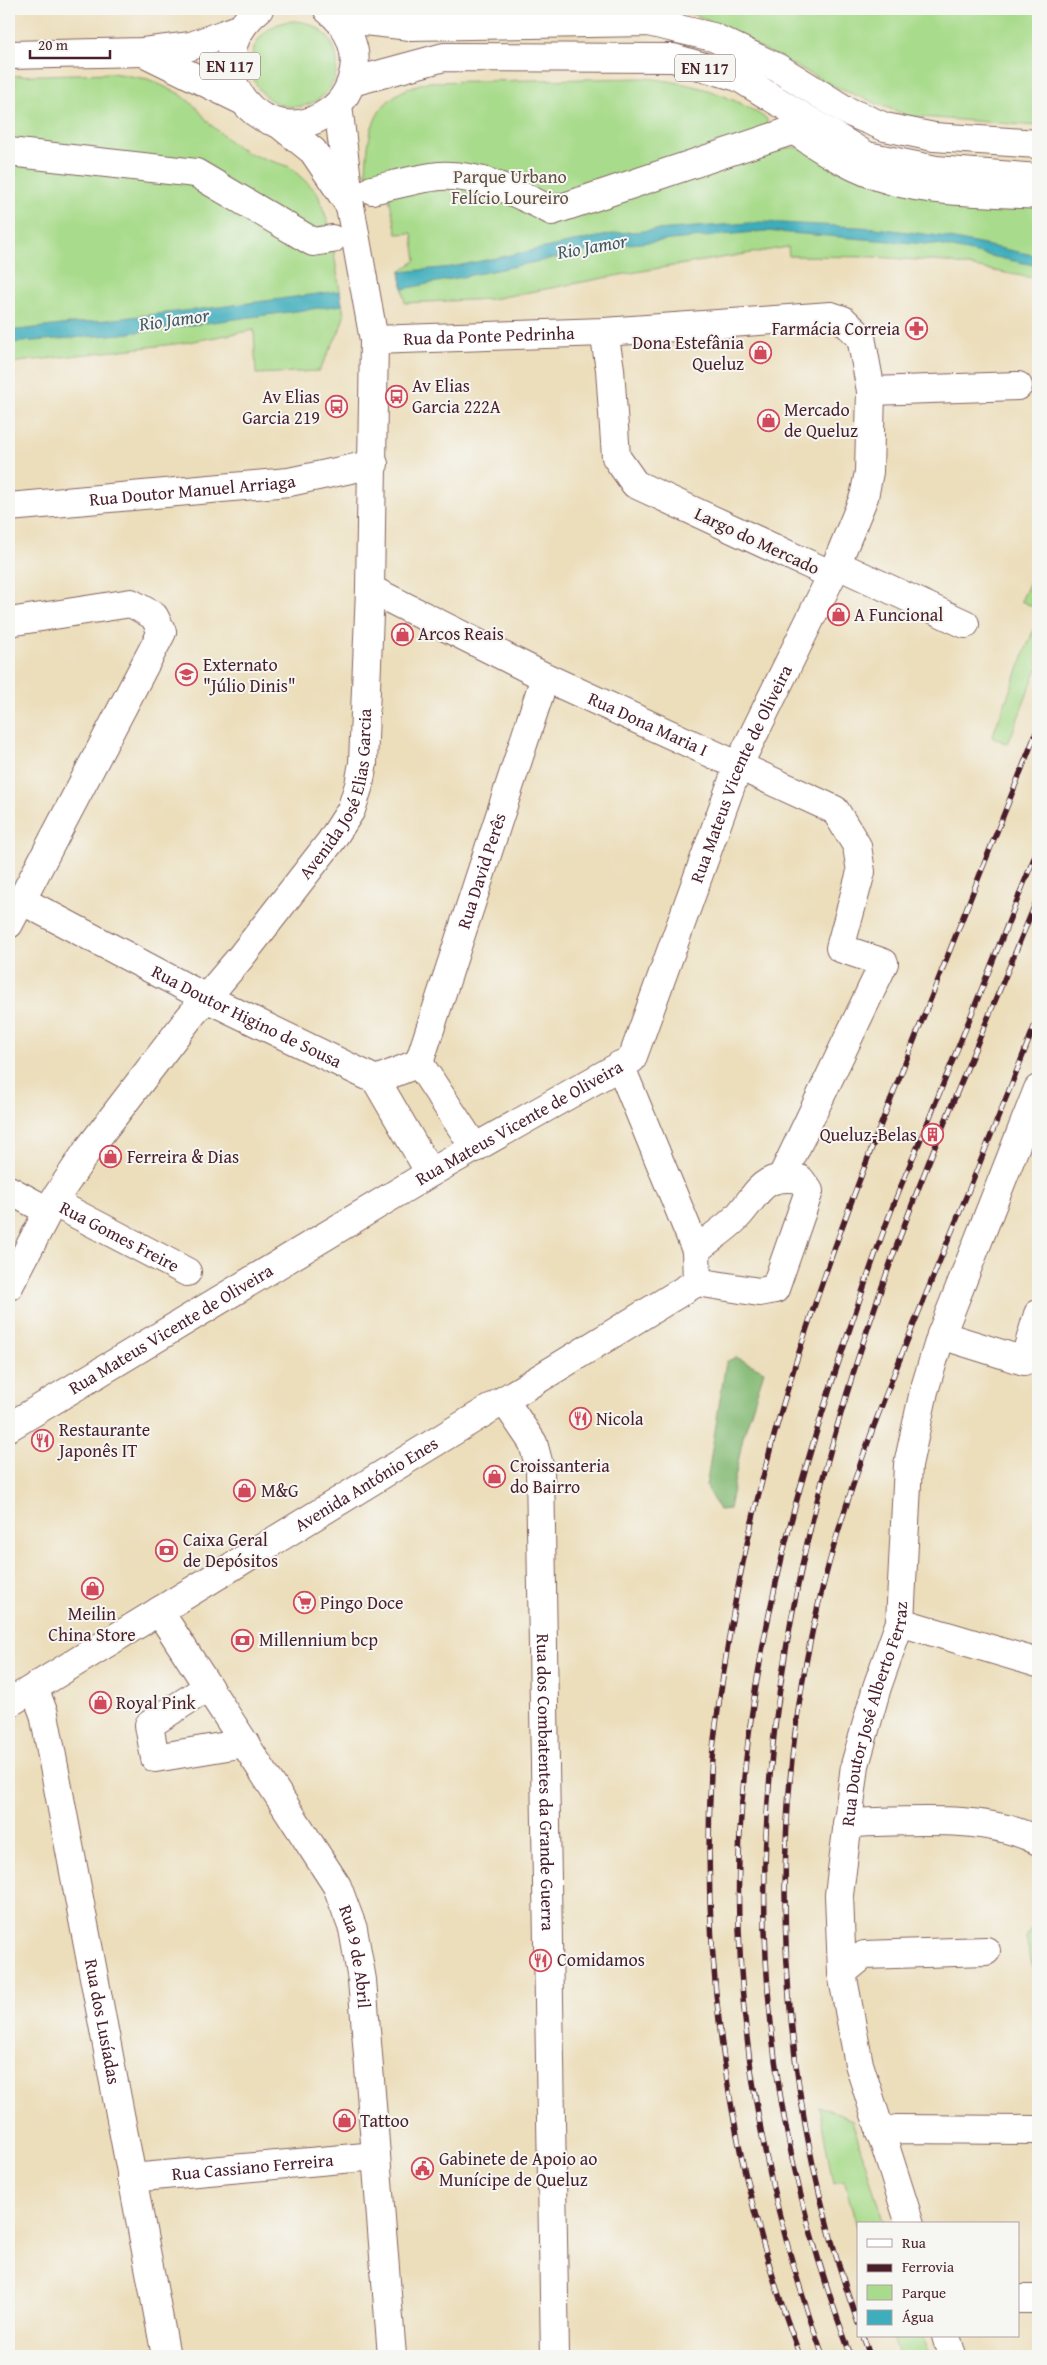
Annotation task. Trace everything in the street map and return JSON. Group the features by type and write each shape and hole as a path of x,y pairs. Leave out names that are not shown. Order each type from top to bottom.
{"street":[{"name":"EN 117","path":"143,52 243,101 259,115 278,123 299,125 320,118 338,105 352,82 355,65 353,48 348,32 332,13"},
{"name":"EN 117","path":"332,13 410,26 648,22 713,37 778,68 847,111 885,127 934,136 1038,144"},
{"name":"EN 117","path":"9,55 143,52 191,46 247,17"},
{"name":"EN 117","path":"243,101 234,85 230,66 231,47 247,17"},
{"name":"EN 117","path":"352,82 444,57 673,58 738,77 867,156 936,170 1038,178"},
{"name":"Avenida José Elias Garcia","path":"9,1286 50,1207 87,1151 331,841 351,810 359,785 363,762 374,464 372,330 350,206 338,105"},
{"name":"Avenida José Elias Garcia","path":"278,123 313,151 350,206"},
{"path":"372,190 440,176 474,179 507,188 552,211 794,130 831,156 894,182 919,186 1038,195"},
{"path":"9,152 196,172 313,242 332,239"},
{"name":"Largo do Mercado","path":"831,316 843,320 861,337 871,391 869,472 864,497 835,570 635,484 616,457 610,369 604,332 831,316"},
{"name":"Rua da Ponte Pedrinha","path":"372,330 604,332"},
{"path":"871,391 1018,386"},
{"name":"Rua Doutor Manuel Arriaga","path":"9,507 289,482 374,464"},
{"path":"835,570 964,624"},
{"name":"Rua Mateus Vicente de Oliveira","path":"9,1427 430,1174 632,1059 738,766 835,570"},
{"name":"Rua Dona Maria I","path":"370,589 545,678 835,810 857,846 861,872 840,948 884,964 782,1176"},
{"path":"9,622 131,603 154,616 162,632 9,924"},
{"name":"Rua David Perês","path":"420,1064 545,678"},
{"name":"Rua Doutor Higino de Sousa","path":"22,900 206,998 376,1080"},
{"path":"430,1174 376,1080 420,1064 475,1148"},
{"path":"620,1065 696,1250 697,1282 759,1292 775,1289 809,1191 800,1179 782,1176 762,1186 735,1218 696,1250"},
{"path":"1029,1138 1038,1089"},
{"name":"Rua Doutor José Alberto Ferraz","path":"909,2222 859,2064 842,1973 839,1895 856,1765 877,1687 900,1622 902,1537 908,1465 924,1391 941,1335 1029,1138"},
{"name":"Rua Gomes Freire","path":"9,1190 50,1207 187,1272"},
{"name":"Avenida António Enes","path":"9,1703 697,1282"},
{"path":"941,1335 1031,1363 1036,1327"},
{"name":"Rua dos Combatentes da Grande Guerra","path":"504,1400 533,1443 540,1469 556,2356"},
{"name":"Rua 9 de Abril","path":"159,1611 337,1886 353,1929 362,1980 392,2356"},
{"path":"900,1622 1038,1664"},
{"path":"208,1687 149,1726 155,1758 244,1743"},
{"name":"Rua dos Lusíadas","path":"34,1688 44,1714 166,2356"},
{"path":"847,1823 973,1823 1001,1826 1022,1832 1038,1841"},
{"path":"842,1973 864,1955 986,1951"},
{"path":"880,2133 897,2129 1038,2130"},
{"name":"Rua Cassiano Ferreira","path":"131,2178 376,2156"},
{"path":"1020,2299 1038,2299"},
{"path":"947,2338 952,2356"}],"green space":[{"path":"672,9 1038,9 1038,126 909,116 840,89 696,15"},
{"path":"294,21 310,24 318,28 330,40 334,48 337,64 334,80 330,88 318,100 310,104 294,107 278,104 270,100 258,88 254,80 251,64 254,48 258,40 270,28 278,24"},
{"path":"112,73 148,79 180,94 196,107 210,124 233,144 247,153 290,167 317,192 330,228 344,316 339,332 319,371 256,374 254,330 183,343 9,363 9,76"},
{"name":"Parque Urbano Felício Loureiro","path":"646,78 695,86 723,96 752,110 767,119 766,149 801,147 1038,201 1038,279 947,262 874,257 789,256 788,247 636,272 492,299 405,303 400,272 416,260 412,233 397,234 385,179 379,180 366,174 372,127 377,115 385,104 395,95 427,82"},
{"path":"1038,565 1038,609 1021,601"},
{"path":"1038,618 1038,666 1008,744 992,737"},
{"path":"736,1357 764,1371 743,1437 729,1509 719,1510 706,1487 726,1362"},
{"path":"1038,1917 1038,1992 1026,1938"},
{"path":"819,2106 852,2120 883,2222 857,2222 857,2227 844,2180 833,2183"},
{"path":"892,2338 924,2338 930,2356 899,2356"}],"water":[{"name":"Rio Jamor","path":"762,222 876,228 940,236 1038,256 1038,266 938,245 765,231 619,245 403,289 400,272 452,267 617,233"},
{"name":"Rio Jamor","path":"340,291 342,305 122,334 9,343 9,331"}],"railway":[{"path":"800,2356 755,2214 738,2142 716,1995 709,1847 711,1772 718,1708 737,1593 753,1517 772,1442 818,1294 872,1148 1038,728"},
{"path":"823,2356 799,2285 779,2213 763,2140 751,2066 743,1992 739,1918 740,1843 745,1768 752,1713 771,1605 797,1498 846,1340 893,1206 1038,848"},
{"path":"851,2356 823,2275 800,2193 776,2067 765,1933 766,1842 772,1751 784,1661 801,1571 822,1482 847,1394 893,1255 1038,897"},
{"path":"857,2320 830,2234 809,2142 794,2048 786,1953 786,1858 792,1763 805,1669 825,1578 860,1463 888,1388 1038,1017"},
{"path":"864,2338 870,2356"}],"place":[{"name":"Farmácia Correia","path":"916,329"},
{"name":"Dona Estefânia Queluz","path":"760,353"},
{"name":"Av Elias Garcia 222A","path":"396,396"},
{"name":"Av Elias Garcia 219","path":"336,407"},
{"name":"Mercado de Queluz","path":"768,420"},
{"name":"A Funcional","path":"838,615"},
{"name":"Arcos Reais","path":"402,634"},
{"name":"Externato \"Júlio Dinis\"","path":"187,675"},
{"name":"Queluz-Belas","path":"933,1135"},
{"name":"Ferreira & Dias","path":"111,1157"},
{"name":"Nicola","path":"580,1419"},
{"name":"Restaurante Japonês IT","path":"43,1440"},
{"name":"Croissanteria do Bairro","path":"494,1476"},
{"name":"M&G","path":"245,1491"},
{"name":"Caixa Geral de Depósitos","path":"167,1550"},
{"name":"Meilin China Store","path":"92,1589"},
{"name":"Pingo Doce","path":"304,1603"},
{"name":"Millennium bcp","path":"243,1640"},
{"name":"Royal Pink","path":"100,1703"},
{"name":"Comidamos","path":"541,1960"},
{"name":"Tattoo","path":"344,2121"},
{"name":"Gabinete de Apoio ao Munícipe de Queluz","path":"423,2169"}]}
